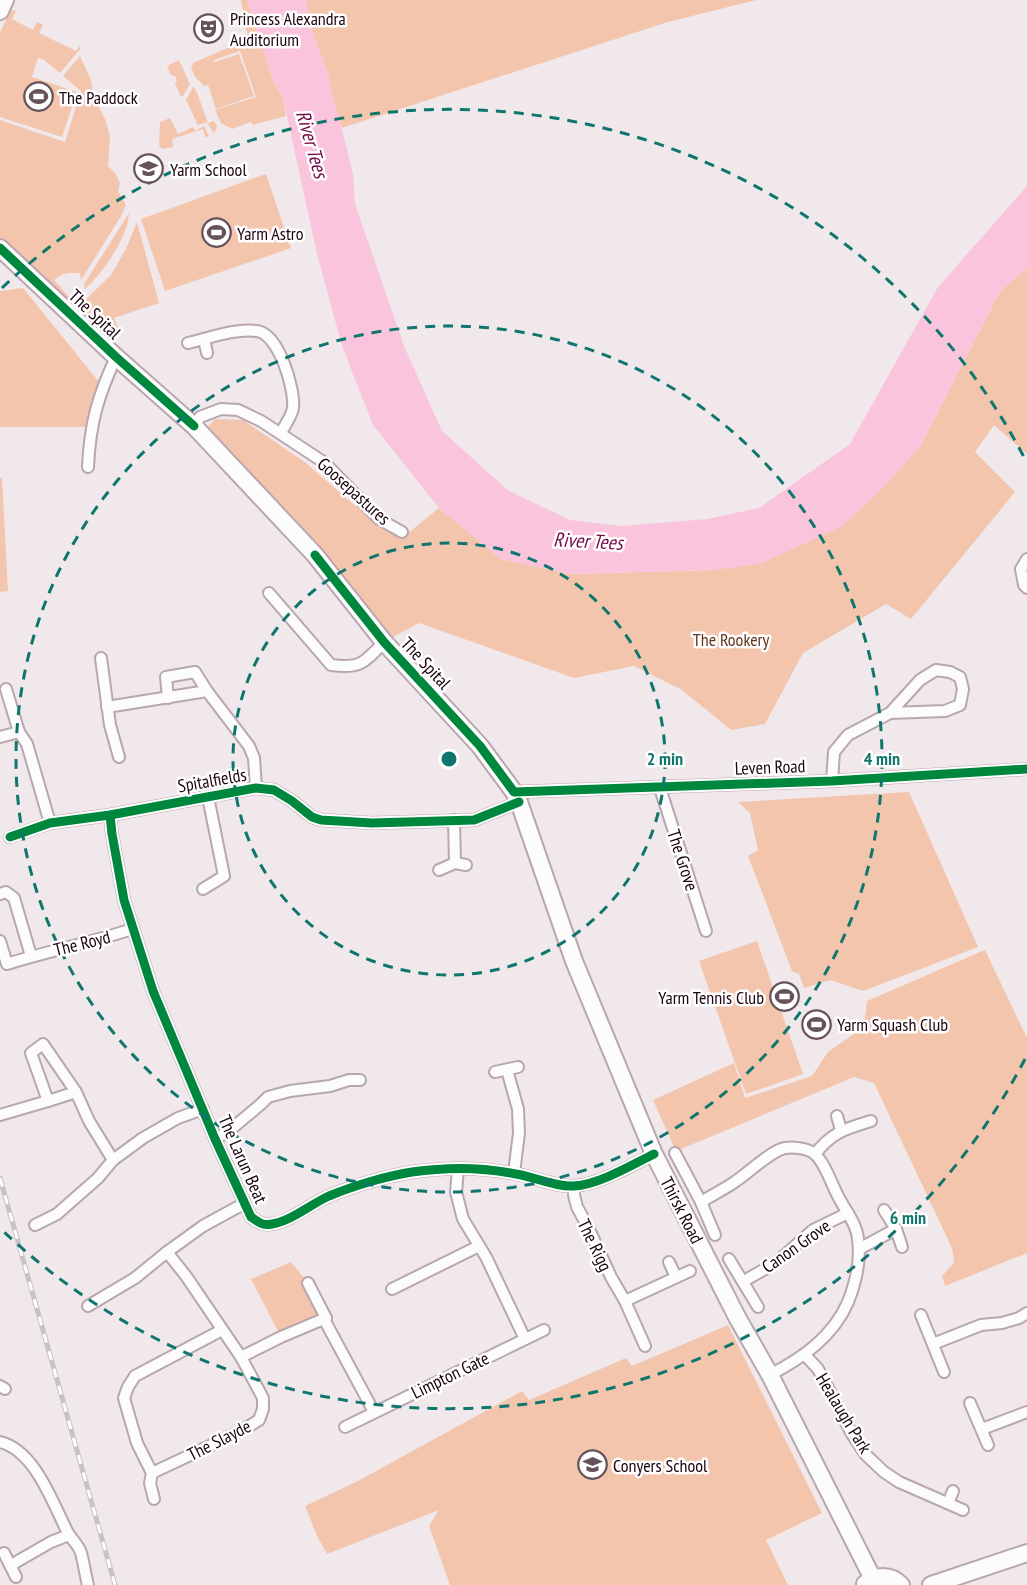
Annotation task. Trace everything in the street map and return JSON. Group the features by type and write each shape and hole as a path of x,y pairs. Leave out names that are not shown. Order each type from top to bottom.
{"main road":[{"path":"0,11 5,0"},
{"name":"The Spital","path":"0,248 116,357 194,426 315,555 384,642 480,746 516,797"},
{"name":"Thirsk Road","path":"516,797 574,961 654,1154 737,1317 770,1376 869,1582"},
{"path":"931,1585 1027,1553"},
{"path":"869,1582 881,1576 890,1578 901,1585"}],"street":[{"path":"188,343 236,332 259,331 269,336 280,351 290,386 293,409 281,433"},
{"path":"204,339 207,353"},
{"path":"88,467 89,441 94,413 116,357"},
{"name":"Goosepastures","path":"194,426 200,417 221,409 238,410 281,433 325,463 379,519 399,530 401,516"},
{"path":"1027,559 1022,569 1024,585 1027,588"},
{"path":"275,595 331,664 355,666 368,659 384,642"},
{"path":"102,658 110,725 119,757"},
{"path":"832,781 834,752 848,735 890,713 920,680 936,670 950,672 960,677 963,689 960,705 945,711 890,713"},
{"path":"168,698 166,677 195,672 207,692 249,746 254,758 256,788"},
{"path":"6,689 19,732 27,744 50,823"},
{"path":"107,707 207,692"},
{"path":"0,737 19,732"},
{"name":"Leven Road","path":"516,797 1027,769"},
{"name":"Spitalfields","path":"9,837 50,823 110,815 256,788 274,790 312,817 321,820 372,823 474,820 516,797"},
{"name":"The Grove","path":"660,788 706,931"},
{"path":"203,889 224,876 208,797"},
{"name":"The Larun Beat","path":"110,815 124,900 153,991 215,1139 251,1217 262,1225 282,1222 329,1196 370,1182 411,1172 485,1169 514,1173 559,1185 574,1186 591,1184 654,1154"},
{"path":"440,870 460,864 454,820"},
{"name":"The Royd","path":"0,894 6,892 14,898 32,956"},
{"name":"The Royd","path":"0,941 7,964 108,938 132,929"},
{"path":"48,1101 32,1053 43,1044 76,1092 89,1121 113,1160"},
{"path":"495,1072 512,1068 519,1133 514,1173"},
{"path":"215,1139 256,1114 268,1097 290,1091 353,1083"},
{"path":"0,1115 76,1092"},
{"path":"34,1225 44,1215 57,1214 98,1178 113,1160 143,1138 178,1118 203,1109"},
{"path":"837,1116 841,1130"},
{"path":"701,1202 783,1148 810,1150 814,1154 824,1141 841,1130 871,1121"},
{"path":"675,1153 701,1202 715,1236"},
{"name":"Canon Grove","path":"770,1376 805,1354 832,1329 847,1303 859,1264 858,1236 828,1173 814,1154"},
{"path":"458,1169 456,1192 463,1219 486,1257 525,1339"},
{"name":"The Rigg","path":"574,1186 577,1207 610,1277 625,1301 645,1346"},
{"path":"88,1306 135,1278 203,1226 245,1203"},
{"path":"884,1210 896,1229 902,1247"},
{"name":"Canon Grove","path":"744,1281 777,1262 813,1230 848,1213"},
{"path":"859,1249 896,1229"},
{"path":"392,1289 479,1246"},
{"name":"The Slayde","path":"152,1473 241,1431 259,1420 263,1409 263,1398 241,1357 167,1252"},
{"name":"Canon Grove","path":"729,1259 758,1307"},
{"path":"669,1262 676,1277"},
{"path":"625,1301 690,1270"},
{"path":"308,1283 326,1318 325,1321 374,1412"},
{"path":"933,1344 981,1325 1002,1323 1027,1313"},
{"path":"921,1314 944,1372"},
{"path":"241,1357 326,1318"},
{"path":"154,1499 150,1483 152,1473 137,1443 124,1398 128,1387 135,1376 222,1330"},
{"name":"Limpton Gate","path":"345,1427 544,1330"},
{"name":"Healaugh Park","path":"805,1354 818,1369 852,1434 866,1455 899,1482 963,1510"},
{"path":"970,1403 988,1445"},
{"path":"982,1429 1027,1412"},
{"path":"0,1442 11,1445 24,1455 39,1476 69,1535 81,1551 88,1585"},
{"path":"948,1503 953,1491"},
{"path":"11,1565 51,1542 69,1535"},
{"path":"4,1553 16,1577"}],"green space":[{"path":"241,0 247,0 273,80 283,98 286,116 252,125 251,122 232,129 221,123 215,110 256,97 240,51 214,60 214,62 239,54 254,96 216,109 208,85 204,86 195,77 191,67 193,63 248,39"},
{"path":"306,0 756,0 668,22 342,128 330,91 329,76 312,32"},
{"path":"12,10 16,11 12,19 33,30 37,22 43,25 39,33 76,51 80,46 81,48 60,73 38,58 32,77 77,92 62,137 0,117 0,33"},
{"path":"80,56 91,80 93,95 105,119 110,136 108,166 120,183 118,191 126,205 81,280 80,273 72,273 63,274 54,280 70,298 68,300 62,297 0,238 0,120 65,142 81,91 63,76"},
{"path":"179,60 190,84 181,97 175,84 177,80 171,75 167,66"},
{"path":"193,87 208,123 214,121 217,126 214,134 207,122 198,125 186,100"},
{"path":"170,118 178,134 193,127 195,131 204,126 209,136 205,137 203,129 172,139 173,147 162,149 159,144 160,122"},
{"name":"Yarm Astro","path":"266,174 291,248 165,291 141,219"},
{"path":"129,213 124,233 113,254 85,289 84,284"},
{"path":"137,222 159,303 114,318 120,332 105,339 76,309 111,275 126,249"},
{"name":"The Rookery","path":"1027,268 1027,454 994,425 975,452 1015,492 911,619 886,604 803,653 765,724 731,730 682,690 634,666 574,678 419,623 384,642 328,556 205,430 215,419 243,420 306,463 353,504 403,537 439,508 501,559 570,574 714,570 920,447 1000,291"},
{"path":"23,288 99,382 88,427 0,427 0,291"},
{"path":"0,478 2,478 8,591 0,592"},
{"path":"909,792 978,947 863,991 830,980 804,988 799,974 792,971 748,856 758,850 750,813 738,802"},
{"path":"757,941 803,1074 746,1094 699,961"},
{"path":"985,950 1027,1038 1027,1253 945,1286 942,1276 954,1263 952,1248 874,1083 854,1077 676,1151 653,1100 734,1063 745,1098 812,1076 828,1052 864,1027 867,1001"},
{"path":"291,1262 308,1283 326,1318 281,1337 251,1279"},
{"name":"Conyers School","path":"728,1325 822,1513 766,1540 788,1585 450,1585 429,1526 439,1510 327,1554 317,1536 305,1506 358,1481 522,1391 529,1400 626,1358 632,1366"}],"water":[{"name":"River Tees","path":"247,0 306,0 312,32 329,76 353,174 355,204 404,346 442,431 509,491 570,520 622,526 707,519 759,508 850,444 938,287 1027,186 1027,268 1000,291 920,447 880,491 841,527 760,564 714,570 570,574 501,559 439,508 373,425 342,346 317,254 283,98 273,80"}],"railway":[{"path":"0,1178 115,1585"}],"cycle path":[{"path":"0,248 116,357 194,426"},
{"path":"315,555 384,642 480,746 514,792 832,781 1027,769"},
{"path":"10,837 50,823 110,815 256,788 274,790 312,817 321,820 372,823 474,820 519,802"},
{"path":"110,815 124,900 153,991 215,1139 251,1217 261,1223 272,1224 294,1216 322,1199 359,1185 412,1172 438,1169 490,1170 523,1175 560,1185 583,1185 625,1169 654,1154"}],"place":[{"name":"Princess Alexandra Auditorium","path":"209,28"},
{"name":"The Paddock","path":"38,97"},
{"name":"Yarm School","path":"149,169"},
{"name":"Yarm Astro","path":"216,233"},
{"name":"Yarm Tennis Club","path":"785,997"},
{"name":"Yarm Squash Club","path":"816,1024"},
{"name":"Conyers School","path":"592,1465"}]}
